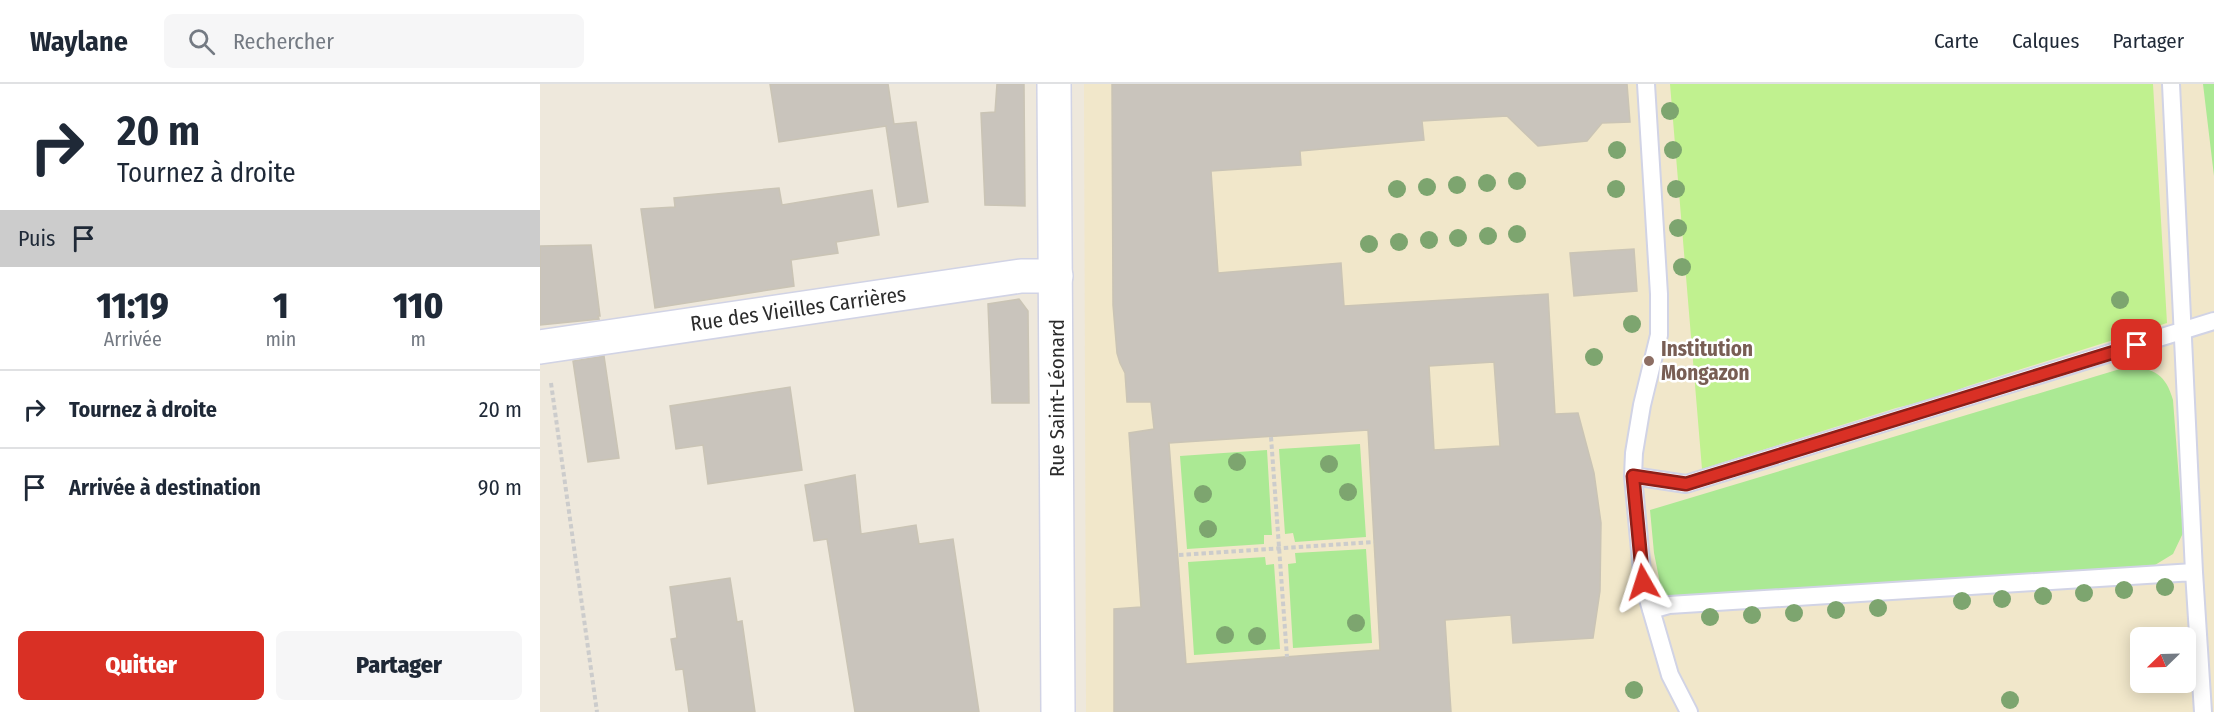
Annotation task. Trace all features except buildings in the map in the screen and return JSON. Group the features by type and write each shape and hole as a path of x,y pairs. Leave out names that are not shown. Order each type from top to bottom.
{"street":[{"name":"Rue Saint-Léonard","path":"1054,84 1058,712"},
{"name":"Rue des Vieilles Carrières","path":"545,361 1021,276 1056,276"}],"lane":[{"path":"1646,84 1659,294 1659,335 1642,405 1634,453 1633,476 1643,582 1670,675 1689,712"},
{"path":"2171,84 2181,332 2203,712"},
{"path":"1633,476 1686,484 1938,402 2214,321"},
{"path":"1651,610 1669,605 2194,572"}],"path":[{"path":"545,361 597,712"},
{"path":"1271,436 1287,657"},
{"path":"1179,555 1374,542"}],"shaded area":[{"name":"Institution Mongazon","path":"1084,84 2214,84 2214,712 1086,712"}],"green space":[{"path":"1670,84 2153,84 2167,323 1937,398 1896,408 1702,469"},
{"path":"2203,84 2214,84 2214,176"},
{"path":"2130,366 2153,371 2163,379 2173,400 2183,533 2173,554 2155,565 1663,598 1654,553 1650,510"},
{"path":"1360,444 1366,537 1295,542 1293,533 1285,534 1279,449"},
{"path":"1267,450 1272,535 1264,535 1264,544 1187,549 1180,456"},
{"path":"1366,549 1372,643 1293,648 1288,564 1296,563 1295,553"},
{"path":"1265,557 1266,565 1274,564 1280,649 1194,655 1188,562"}],"place":[{"name":"Institution Mongazon","path":"1649,361"}],"route":[{"path":"1643,582 1633,476 1686,484 2137,345"}]}
